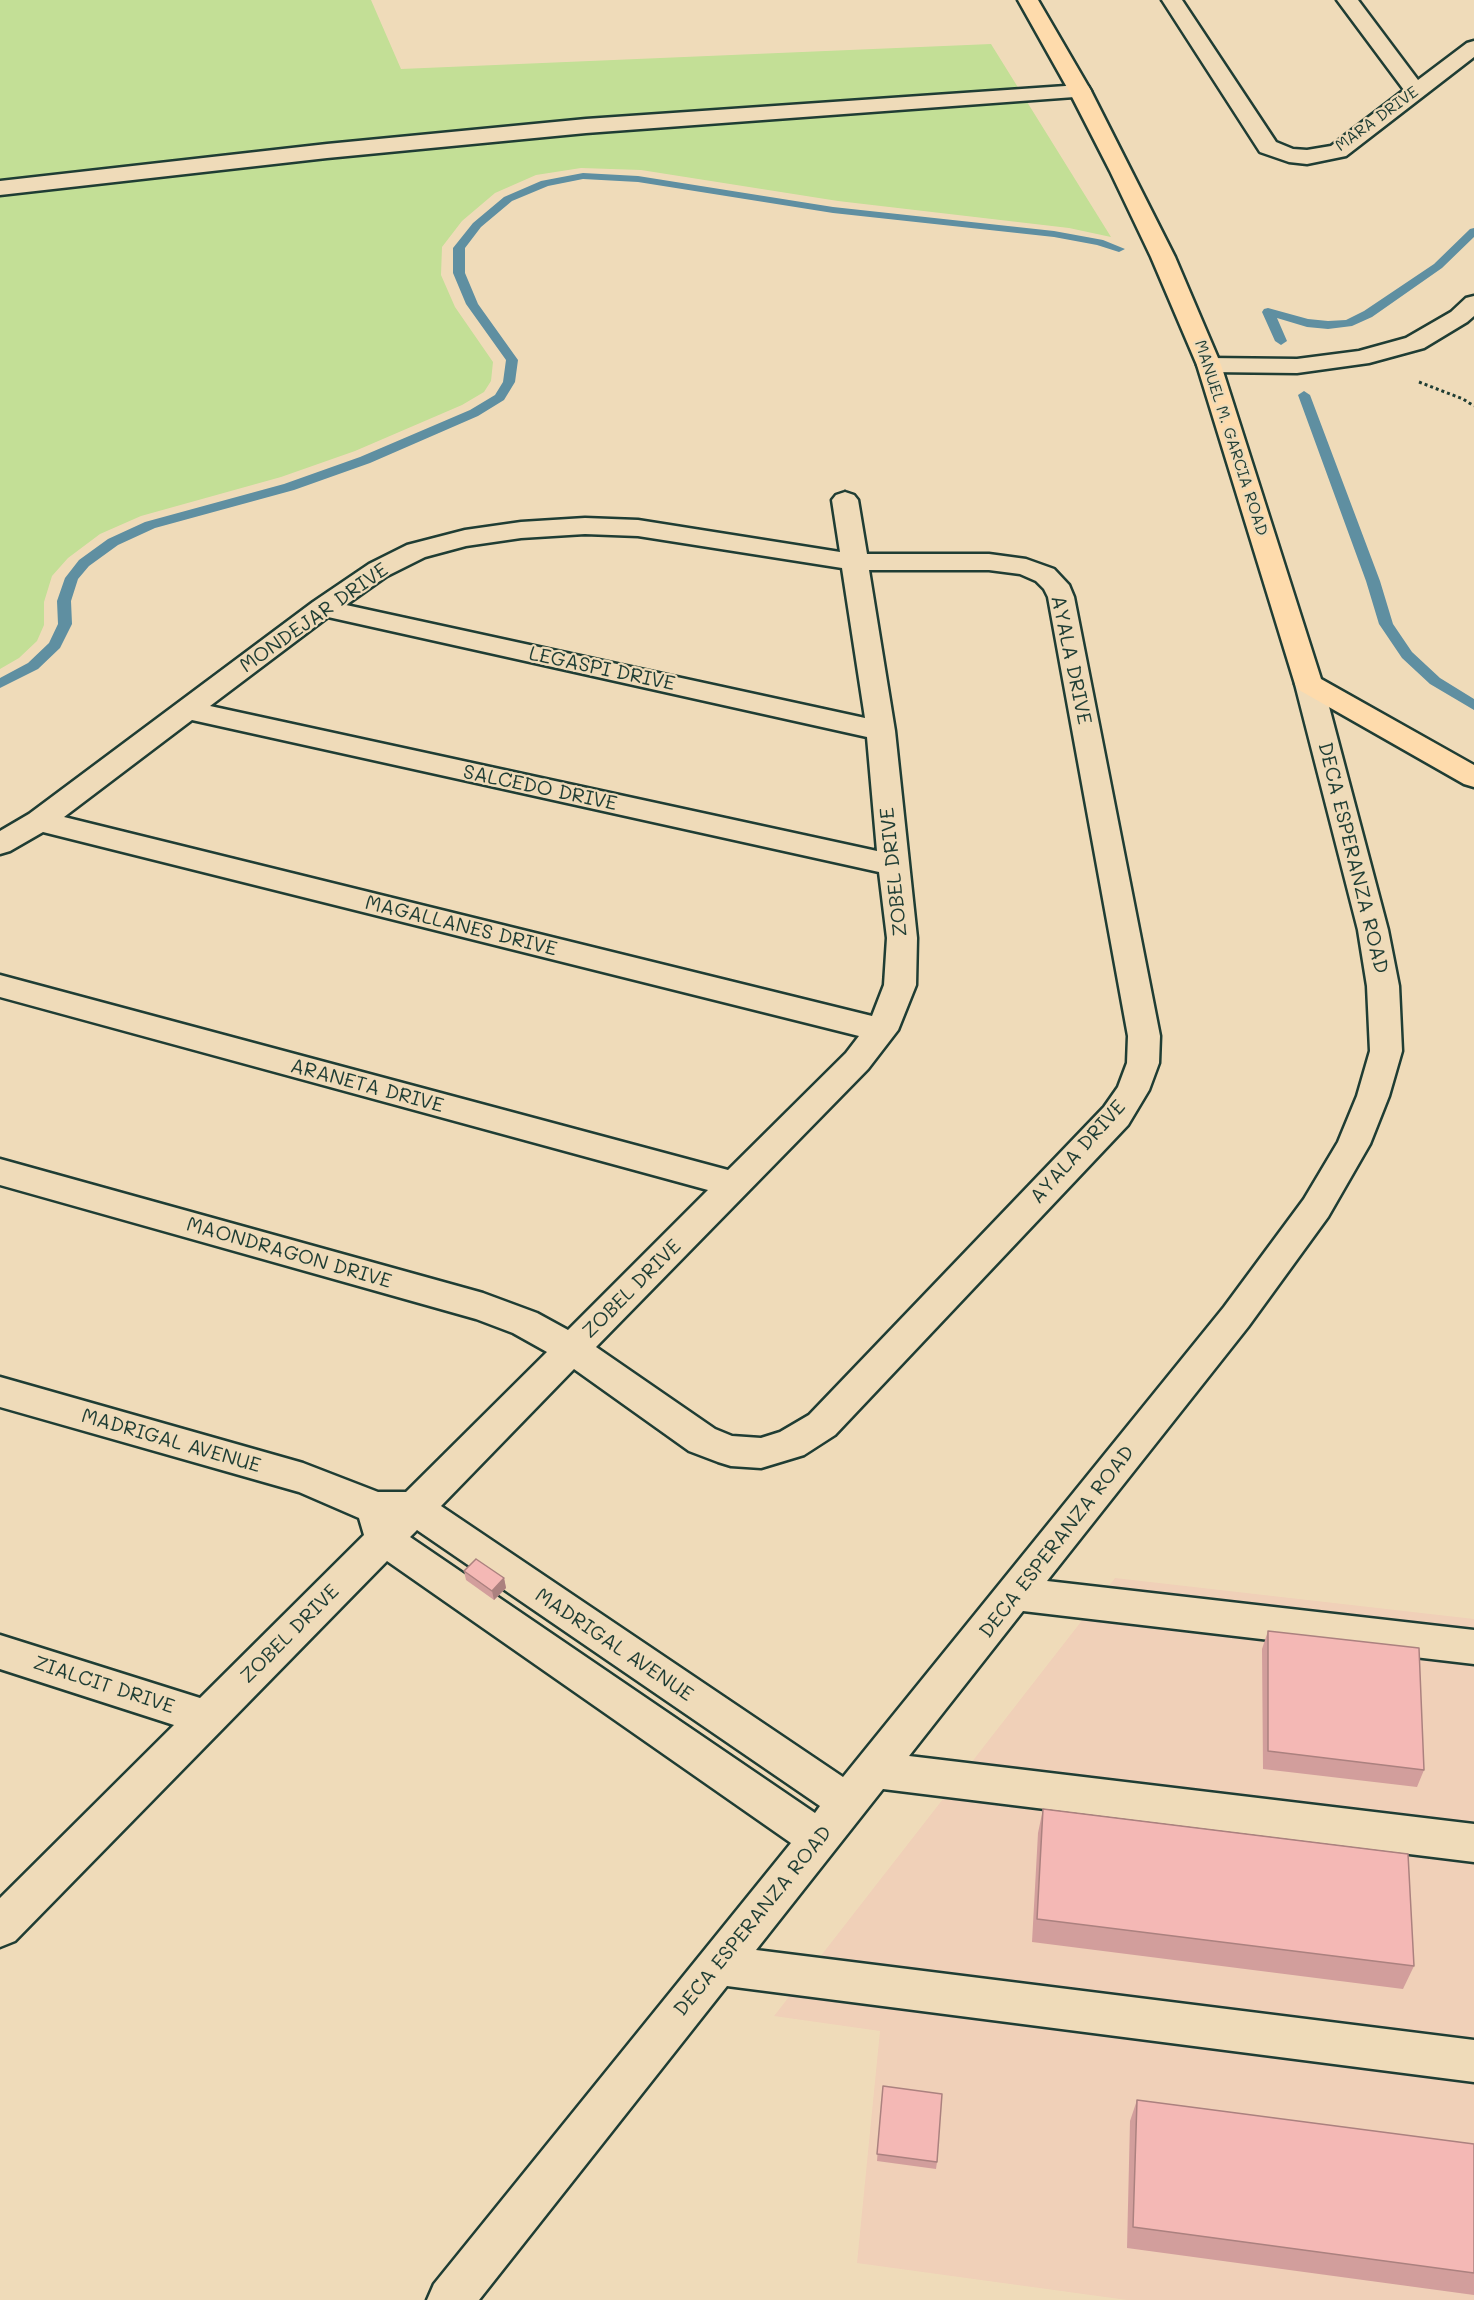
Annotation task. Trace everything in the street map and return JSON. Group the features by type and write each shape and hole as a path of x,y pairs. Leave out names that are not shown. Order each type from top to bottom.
{"main road":[{"name":"MANUEL M. GARCIA ROAD","path":"1028,0 1080,91 1163,257 1209,365 1310,684"},
{"path":"1310,684 1474,777"}],"street":[{"name":"MARA DRIVE","path":"1172,0 1268,147 1289,155 1307,157 1338,151 1474,47"},
{"path":"1347,0 1415,91"},
{"path":"0,188 304,153 586,126 1080,91"},
{"path":"1209,365 1297,366 1360,358 1415,343 1459,317 1474,303"},
{"name":"ZOBEL DRIVE","path":"414,1508 857,1061 882,1030 900,985 902,938 881,731 845,500"},
{"name":"MONDEJAR DRIVE","path":"0,844 39,821 323,608 378,570 416,551 465,538 521,530 585,526 638,528 855,562"},
{"name":"AYALA DRIVE","path":"572,1349 702,1440 731,1451 761,1453 791,1444 822,1425 1116,1116 1133,1090 1143,1063 1142,1024 1056,585 1045,575 1026,567 989,562 855,562"},
{"name":"LEGASPI DRIVE","path":"323,608 881,731"},
{"name":"DECA ESPERANZA ROAD","path":"450,2300 1236,1317 1316,1208 1354,1144 1373,1096 1386,1051 1383,986 1373,930 1310,684"},
{"name":"SALCEDO DRIVE","path":"186,710 893,865"},
{"name":"MAGALLANES DRIVE","path":"39,821 882,1030"},
{"name":"ARANETA DRIVE","path":"0,986 735,1185"},
{"name":"MAONDRAGON DRIVE","path":"0,1172 483,1307 525,1323 572,1349"},
{"name":"MADRIGAL AVENUE","path":"0,1392 303,1478 341,1492 379,1524 567,1665 819,1839"},
{"name":"MADRIGAL AVENUE","path":"379,1524 414,1508 848,1803"},
{"name":"ZOBEL DRIVE","path":"0,1927 207,1718 379,1524"},
{"path":"1016,1594 1474,1647"},
{"path":"567,1665 597,1633"},
{"name":"ZIALCIT DRIVE","path":"0,1652 207,1718"},
{"path":"875,1770 1474,1842"},
{"path":"719,1965 1474,2061"}],"shaded area":[{"path":"1115,1578 1474,1619 1474,2300 1127,2300 857,2263 880,2031 774,2016"}],"green space":[{"path":"0,0 371,0 401,69 991,44 1111,237 1069,228 838,201 641,170 581,168 536,175 495,193 462,221 442,247 441,275 455,307 493,362 491,381 484,392 462,405 355,451 281,477 141,516 100,534 68,558 52,576 44,602 44,625 37,641 19,658 0,669"}],"building":[{"path":"476,1559 504,1578 492,1591 464,1571"},
{"path":"1268,1631 1419,1648 1424,1770 1268,1751"},
{"path":"1043,1809 1408,1854 1414,1966 1037,1919"},
{"path":"883,2086 942,2094 937,2162 877,2154"},
{"path":"1137,2100 1474,2144 1474,2273 1133,2227"}],"waterway":[{"path":"0,684 33,666 55,645 65,624 64,601 72,578 84,563 113,542 150,525 289,487 365,460 474,413 500,397 509,382 512,360 472,304 459,273 459,248 477,225 508,199 545,183 583,176 638,179 833,210 1054,234 1099,242 1119,249"},
{"path":"1281,341 1268,312 1307,323 1328,325 1348,323 1368,314 1438,266 1474,231"},
{"path":"1304,395 1373,581 1386,624 1407,655 1435,681 1474,705"}]}
